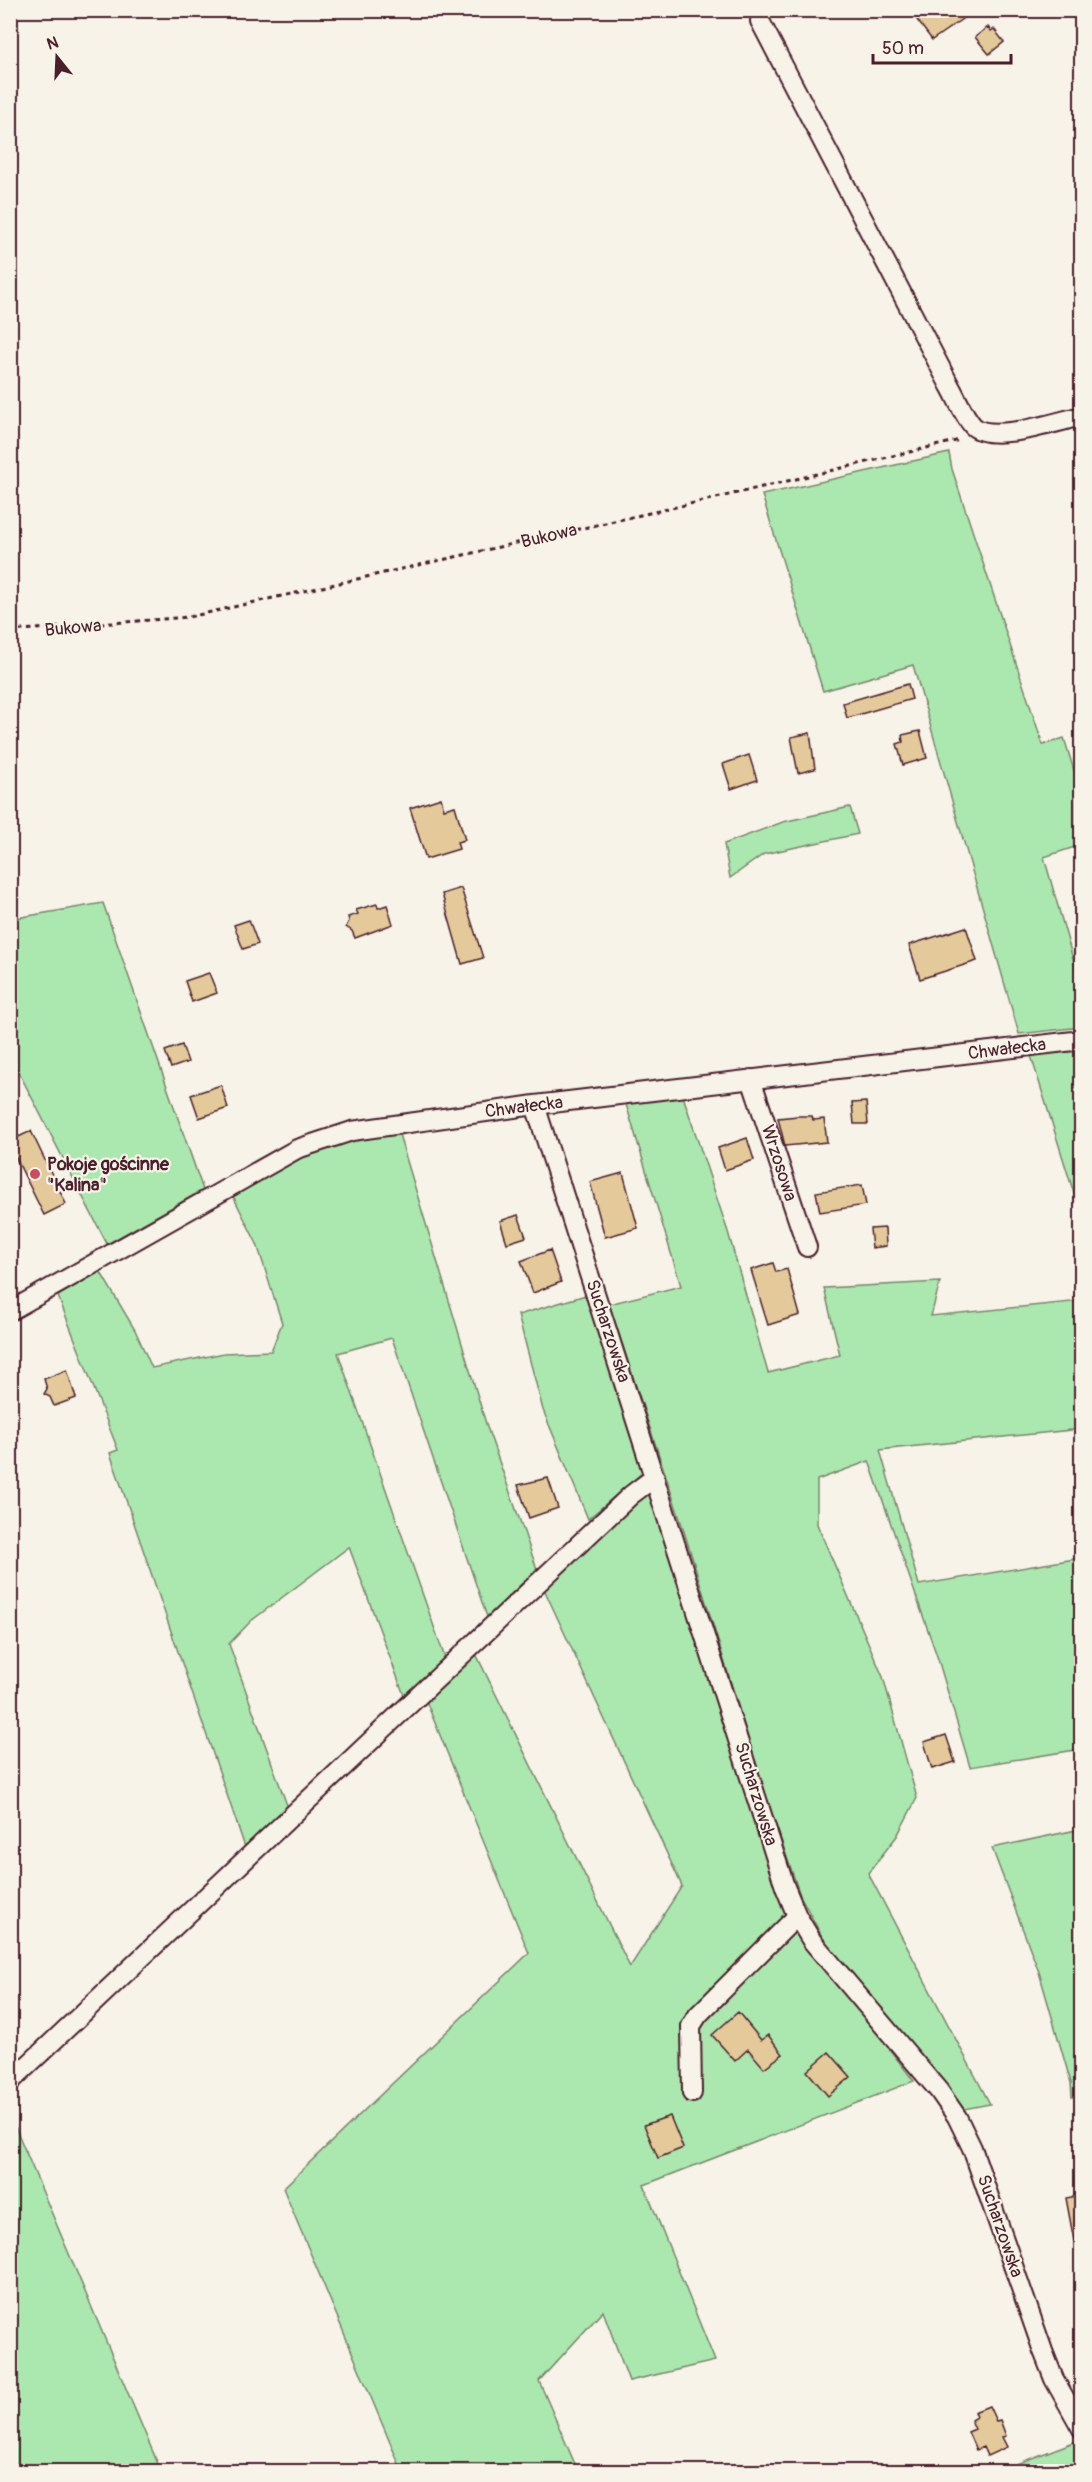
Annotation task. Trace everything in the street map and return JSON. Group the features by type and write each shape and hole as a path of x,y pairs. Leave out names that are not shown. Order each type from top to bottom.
{"street":[{"path":"760,21 968,418 980,430 999,434 1082,416"},
{"name":"Chwałecka","path":"10,1311 297,1149 352,1131 535,1105 1082,1040"},
{"name":"Wrzosowa","path":"751,1079 807,1247"},
{"name":"Sucharzowska","path":"535,1105 782,1877 797,1916 812,1941 939,2091 957,2117 987,2188 1054,2379 1082,2429"},
{"path":"10,2082 631,1495 655,1476"},
{"path":"692,2093 691,2026 698,2015 797,1916"}],"path":[{"name":"Bukowa","path":"10,632 189,617 966,439 980,430"}],"green space":[{"path":"949,453 952,469 1043,745 1064,738 1081,793 1081,845 1044,857 1081,987 1081,1027 1019,1034 913,665 823,691 762,495"},
{"path":"850,807 858,834 764,854 730,878 724,844 783,822"},
{"path":"103,903 203,1190 107,1244 11,1057 11,919"},
{"path":"1082,1050 1081,1216 1031,1056"},
{"path":"683,1096 728,1232 768,1373 840,1355 824,1288 940,1282 931,1316 1081,1301 1081,1429 880,1450 919,1585 1081,1558 1081,1749 970,1767 938,1659 869,1461 817,1480 817,1524 883,1677 917,1798 897,1836 868,1873 990,2104 964,2109 825,1942 800,1895 767,1799 683,1528 609,1304 681,1286 626,1104"},
{"path":"398,1131 487,1427 537,1569 487,1617 392,1338 338,1353 445,1658 405,1698 349,1547 251,1621 229,1644 288,1808 246,1850 110,1453 118,1450 58,1296 100,1271 135,1330 152,1368 224,1353 271,1351 282,1323 257,1244 233,1196 318,1147"},
{"path":"586,1295 643,1472 588,1519 543,1410 518,1315"},
{"path":"651,1490 796,1929 914,2081 644,2185 715,2361 629,2381 603,2311 539,2381 578,2471 402,2471 283,2188 529,1953 424,1696 476,1654 630,1967 682,1886 544,1589"},
{"path":"1081,1829 1082,2095 1072,2097 1071,2083 1039,1972 992,1848"},
{"path":"11,2117 161,2471 11,2471"},
{"path":"1074,2442 1081,2456 1081,2471 998,2471"}],"building":[{"path":"931,10 975,10 932,40 917,20"},
{"path":"988,27 991,31 994,29 1004,42 989,54 975,37"},
{"path":"908,684 912,699 847,718 843,703"},
{"path":"920,731 927,758 903,765 897,744 903,742 902,735"},
{"path":"810,733 815,769 798,773 791,737"},
{"path":"749,755 757,780 731,789 723,764"},
{"path":"441,798 444,809 455,806 465,840 457,842 459,849 426,859 410,808"},
{"path":"461,888 483,958 462,964 442,894"},
{"path":"377,904 378,908 387,905 393,924 355,938 352,931 346,927 348,917 358,914 356,910"},
{"path":"249,920 258,944 243,949 234,925"},
{"path":"966,927 977,961 920,979 909,945"},
{"path":"209,973 217,993 192,1002 185,981"},
{"path":"182,1045 188,1062 171,1068 165,1051"},
{"path":"221,1085 228,1108 199,1118 191,1095"},
{"path":"866,1102 868,1124 854,1124 852,1103"},
{"path":"812,1116 813,1120 824,1119 827,1142 785,1146 778,1118"},
{"path":"31,1131 66,1204 44,1215 10,1146 10,1141"},
{"path":"747,1138 754,1160 725,1170 718,1148"},
{"path":"623,1173 638,1228 605,1237 590,1182"},
{"path":"862,1185 866,1205 820,1212 816,1192"},
{"path":"518,1215 526,1237 507,1243 500,1221"},
{"path":"885,1228 886,1246 872,1248 870,1229"},
{"path":"550,1250 561,1282 533,1293 521,1261"},
{"path":"773,1263 776,1272 787,1269 800,1315 768,1325 751,1270"},
{"path":"67,1370 76,1398 54,1406 50,1397 44,1394 47,1389 44,1379"},
{"path":"548,1478 558,1508 529,1518 518,1485"},
{"path":"946,1735 955,1762 932,1769 924,1742"},
{"path":"738,2012 761,2040 768,2035 783,2054 764,2068 748,2049 735,2061 712,2035"},
{"path":"829,2052 851,2077 828,2096 807,2071"},
{"path":"670,2116 683,2148 658,2158 644,2125"},
{"path":"1082,2195 1082,2240 1074,2241 1066,2198"},
{"path":"989,2406 996,2421 1000,2420 1006,2436 1002,2437 1007,2447 987,2456 983,2447 976,2450 968,2432 975,2429 971,2420 976,2417 974,2412"}],"place":[{"name":"Pokoje gościnne \"Kalina\"","path":"35,1174"}]}
